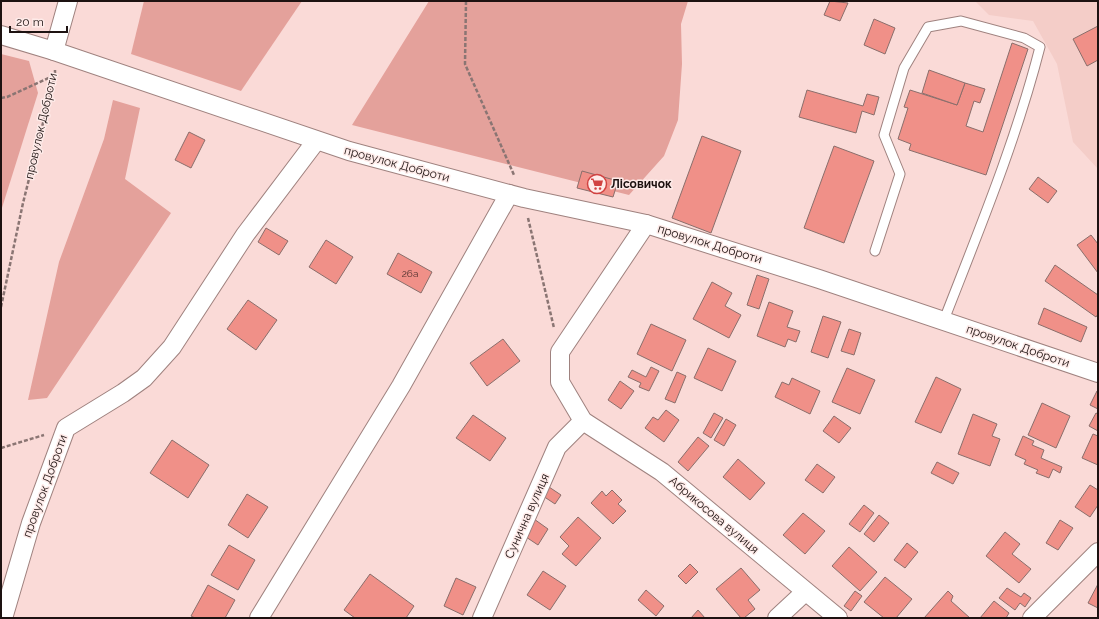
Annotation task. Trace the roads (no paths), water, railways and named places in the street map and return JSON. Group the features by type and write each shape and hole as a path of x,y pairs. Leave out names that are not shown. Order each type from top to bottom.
{"street":[{"path":"1,35 54,51 68,1"},
{"name":"провулок Доброти","path":"54,51 349,151 516,196 646,224 944,320 1098,373"},
{"name":"провулок Доброти","path":"4,615 30,524 66,428 123,393 144,378 172,347 245,235 316,140"},
{"path":"260,618 516,196"},
{"path":"583,421 560,382 560,352 646,224"},
{"name":"Абрикосова вулиця","path":"583,421 662,472 838,618"},
{"name":"Сунична вулиця","path":"482,618 558,447 583,421"},
{"path":"1032,618 1098,552"},
{"path":"777,618 806,592"}],"lane":[{"path":"875,251 900,174 884,134 904,68 928,27 961,21 1024,38 1040,47 1029,90 1000,176 944,320"}],"place":[{"name":"Лісовичок","path":"597,184"}]}
